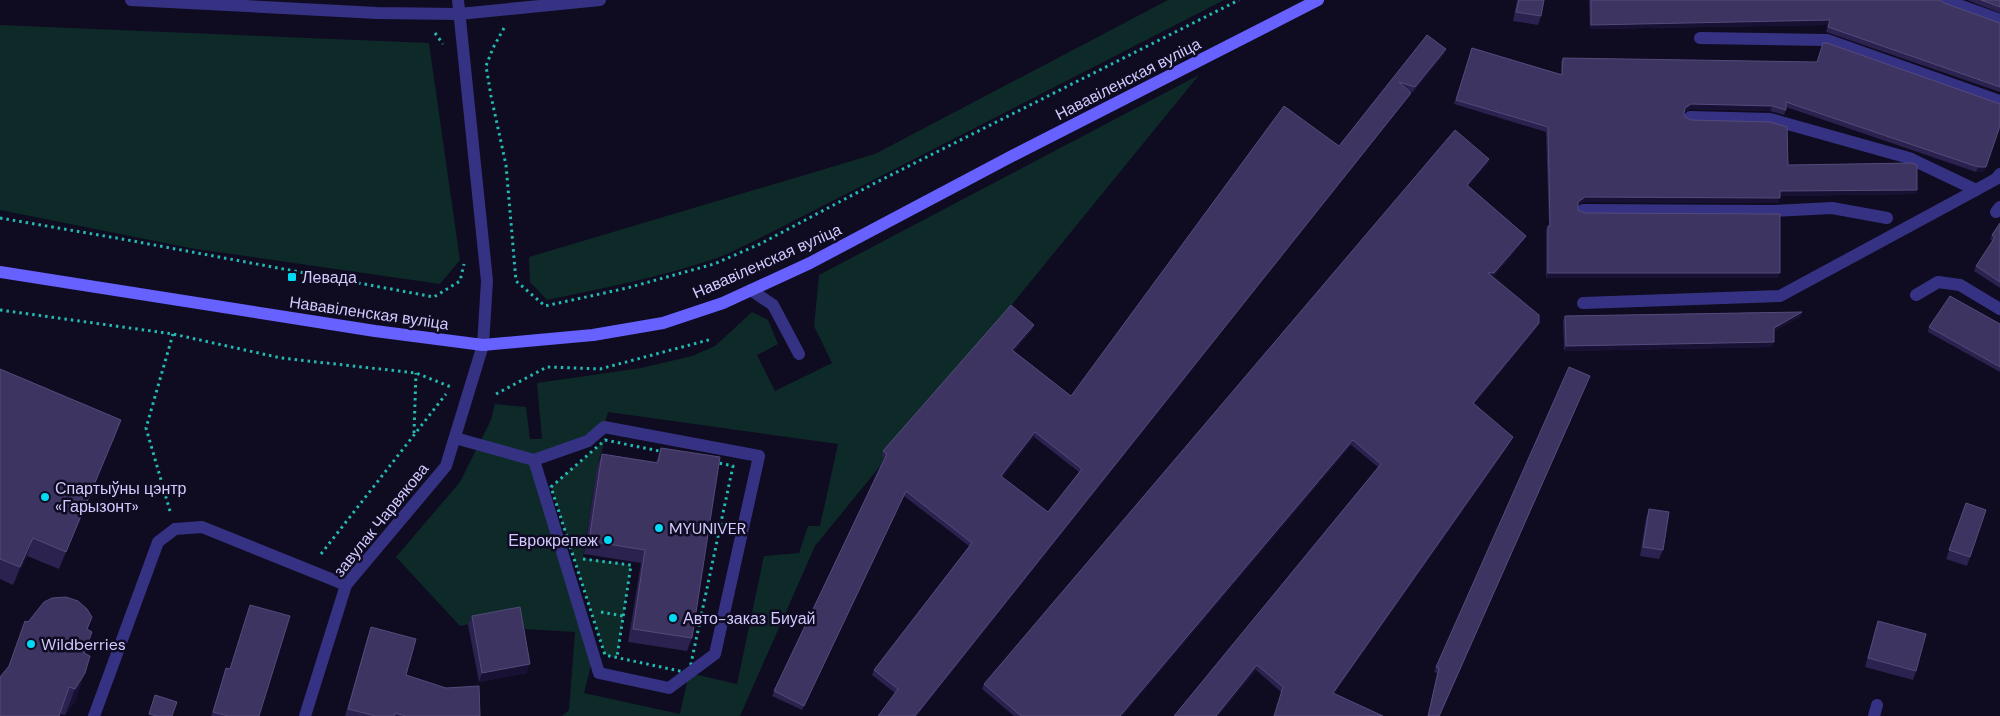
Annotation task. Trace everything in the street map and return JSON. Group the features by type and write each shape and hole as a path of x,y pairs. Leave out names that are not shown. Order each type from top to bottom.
{"street":[{"path":"131,0 377,13 459,14 557,3 586,3 600,0"},
{"name":"завулак Чарвякова","path":"305,716 346,585 446,466 483,345 487,281 458,0"},
{"name":"Нававіленская вуліца","path":"0,272 374,331 483,345 593,335 663,323 723,303 810,263 1012,156 1318,0"},
{"path":"1945,0 2000,20"},
{"path":"1700,38 1827,40 2000,101"},
{"path":"1690,117 1770,119 1908,158 1976,190"},
{"path":"1583,302 1780,296 1996,179 2000,174"},
{"path":"1583,210 1773,211 1832,208 1887,218"},
{"path":"1916,295 1938,282 1960,285 2000,309"},
{"path":"751,290 773,305 799,354"},
{"path":"455,438 534,460 588,441 604,427 759,456 715,654 669,688 599,673 534,460"},
{"path":"94,716 158,542 175,529 202,527 346,585"}],"path":[{"path":"507,9 506,25 493,48 486,66 506,165 516,281 545,306 627,288 714,264 760,244 877,182 1239,0"},
{"path":"426,32 436,33 444,53"},
{"path":"0,218 434,297 460,281 464,263"},
{"path":"0,310 173,334 281,358 416,372 452,387 308,570"},
{"path":"173,334 146,428 175,529"},
{"path":"496,394 547,367 600,368 712,339"},
{"path":"414,434 416,372"},
{"path":"605,440 733,466 689,673 605,655 551,487 605,440"},
{"path":"573,558 631,565 617,658"},
{"path":"590,610 623,616"}],"green space":[{"path":"1168,0 1224,0 722,256 654,276 547,300 530,282 529,257 875,154"},
{"path":"0,25 429,43 460,260 440,284 190,248 0,210"},
{"path":"1199,75 815,546 740,716 562,716 569,710 575,632 525,629 519,614 460,626 396,557 460,482 491,420 495,404 526,407 530,439 542,439 537,383 641,368 692,356 715,346 752,312 768,320 778,344 757,355 775,391 832,363 814,326 819,275","holes":["608,412 838,444 820,526 808,526 799,553 764,556 737,684 689,673 680,714 584,693 594,654 535,459 604,427"]},
{"path":"605,440 597,467 583,558 631,565 617,658 605,655 551,487"}],"building":[{"path":"1519,0 1544,0 1541,16 1516,12"},
{"path":"1591,0 1940,0 2000,23 2000,87 1828,27 1830,20 1591,25"},
{"path":"1981,0 2000,0 2000,7"},
{"path":"1427,35 1446,49 1415,87 1399,82 1411,93 915,716 878,716 898,689 874,670 972,543 906,491 804,706 774,691 887,454 883,451 1011,305 1034,325 1012,350 1071,396 1284,106 1339,146","holes":["1035,432 1082,469 1048,512 1001,476"]},
{"path":"1823,43 2000,104 2000,126 1986,167 1978,167 1786,102 1786,110 1772,106 1691,104 1685,108 1684,113 1685,117 1691,120 1770,122 1787,127 1788,165 1913,163 1917,165 1917,190 1780,191 1780,198 1585,197 1578,202 1578,210 1585,213 1780,214 1780,273 1548,273 1548,226 1550,226 1548,127 1456,100 1472,48 1562,75 1563,58 1817,62"},
{"path":"1455,130 1489,159 1467,185 1526,236 1494,273 1488,273 1539,315 1539,323 1473,403 1513,437 1333,693 1383,716 1274,716 1283,687 1257,665 1216,716 1174,716 1381,464 1353,440 1120,716 1021,716 984,684"},
{"path":"2000,223 2000,282 1976,266 1995,237 1992,235"},
{"path":"1950,296 2000,324 2000,367 1929,327"},
{"path":"1802,312 1774,328 1774,342 1566,346 1565,316"},
{"path":"1569,367 1590,376 1439,716 1428,716 1439,668 1436,667"},
{"name":"Спартыўны цэнтр «Гарызонт»","path":"0,369 121,420 66,552 33,538 20,567 0,559"},
{"path":"661,448 720,457 692,638 633,629 645,550 589,541 602,454 658,463"},
{"path":"1966,503 1986,510 1970,557 1949,550"},
{"path":"1649,509 1669,512 1663,550 1643,547"},
{"path":"66,597 78,601 87,609 92,617 87,629 92,632 84,653 90,656 85,673 75,689 69,687 59,716 0,716 0,677 9,666 25,621 28,622 44,602 52,598"},
{"path":"250,605 290,616 259,716 228,716 213,712 226,668 230,669"},
{"path":"520,607 530,664 482,673 472,616"},
{"path":"1878,621 1926,634 1916,671 1868,658"},
{"path":"371,627 416,639 406,675 446,688 479,686 480,716 406,716 395,713 394,716 376,716 348,709"},
{"path":"155,695 177,702 172,716 149,714"}],"place":[{"name":"Левада","path":"292,277"},
{"name":"Спартыўны цэнтр «Гарызонт»","path":"45,497"},
{"name":"MYUNIVER","path":"659,528"},
{"name":"Еврокрепеж","path":"608,540"},
{"name":"Авто-заказ Биуай","path":"673,618"},
{"name":"Wildberries","path":"31,644"}]}
